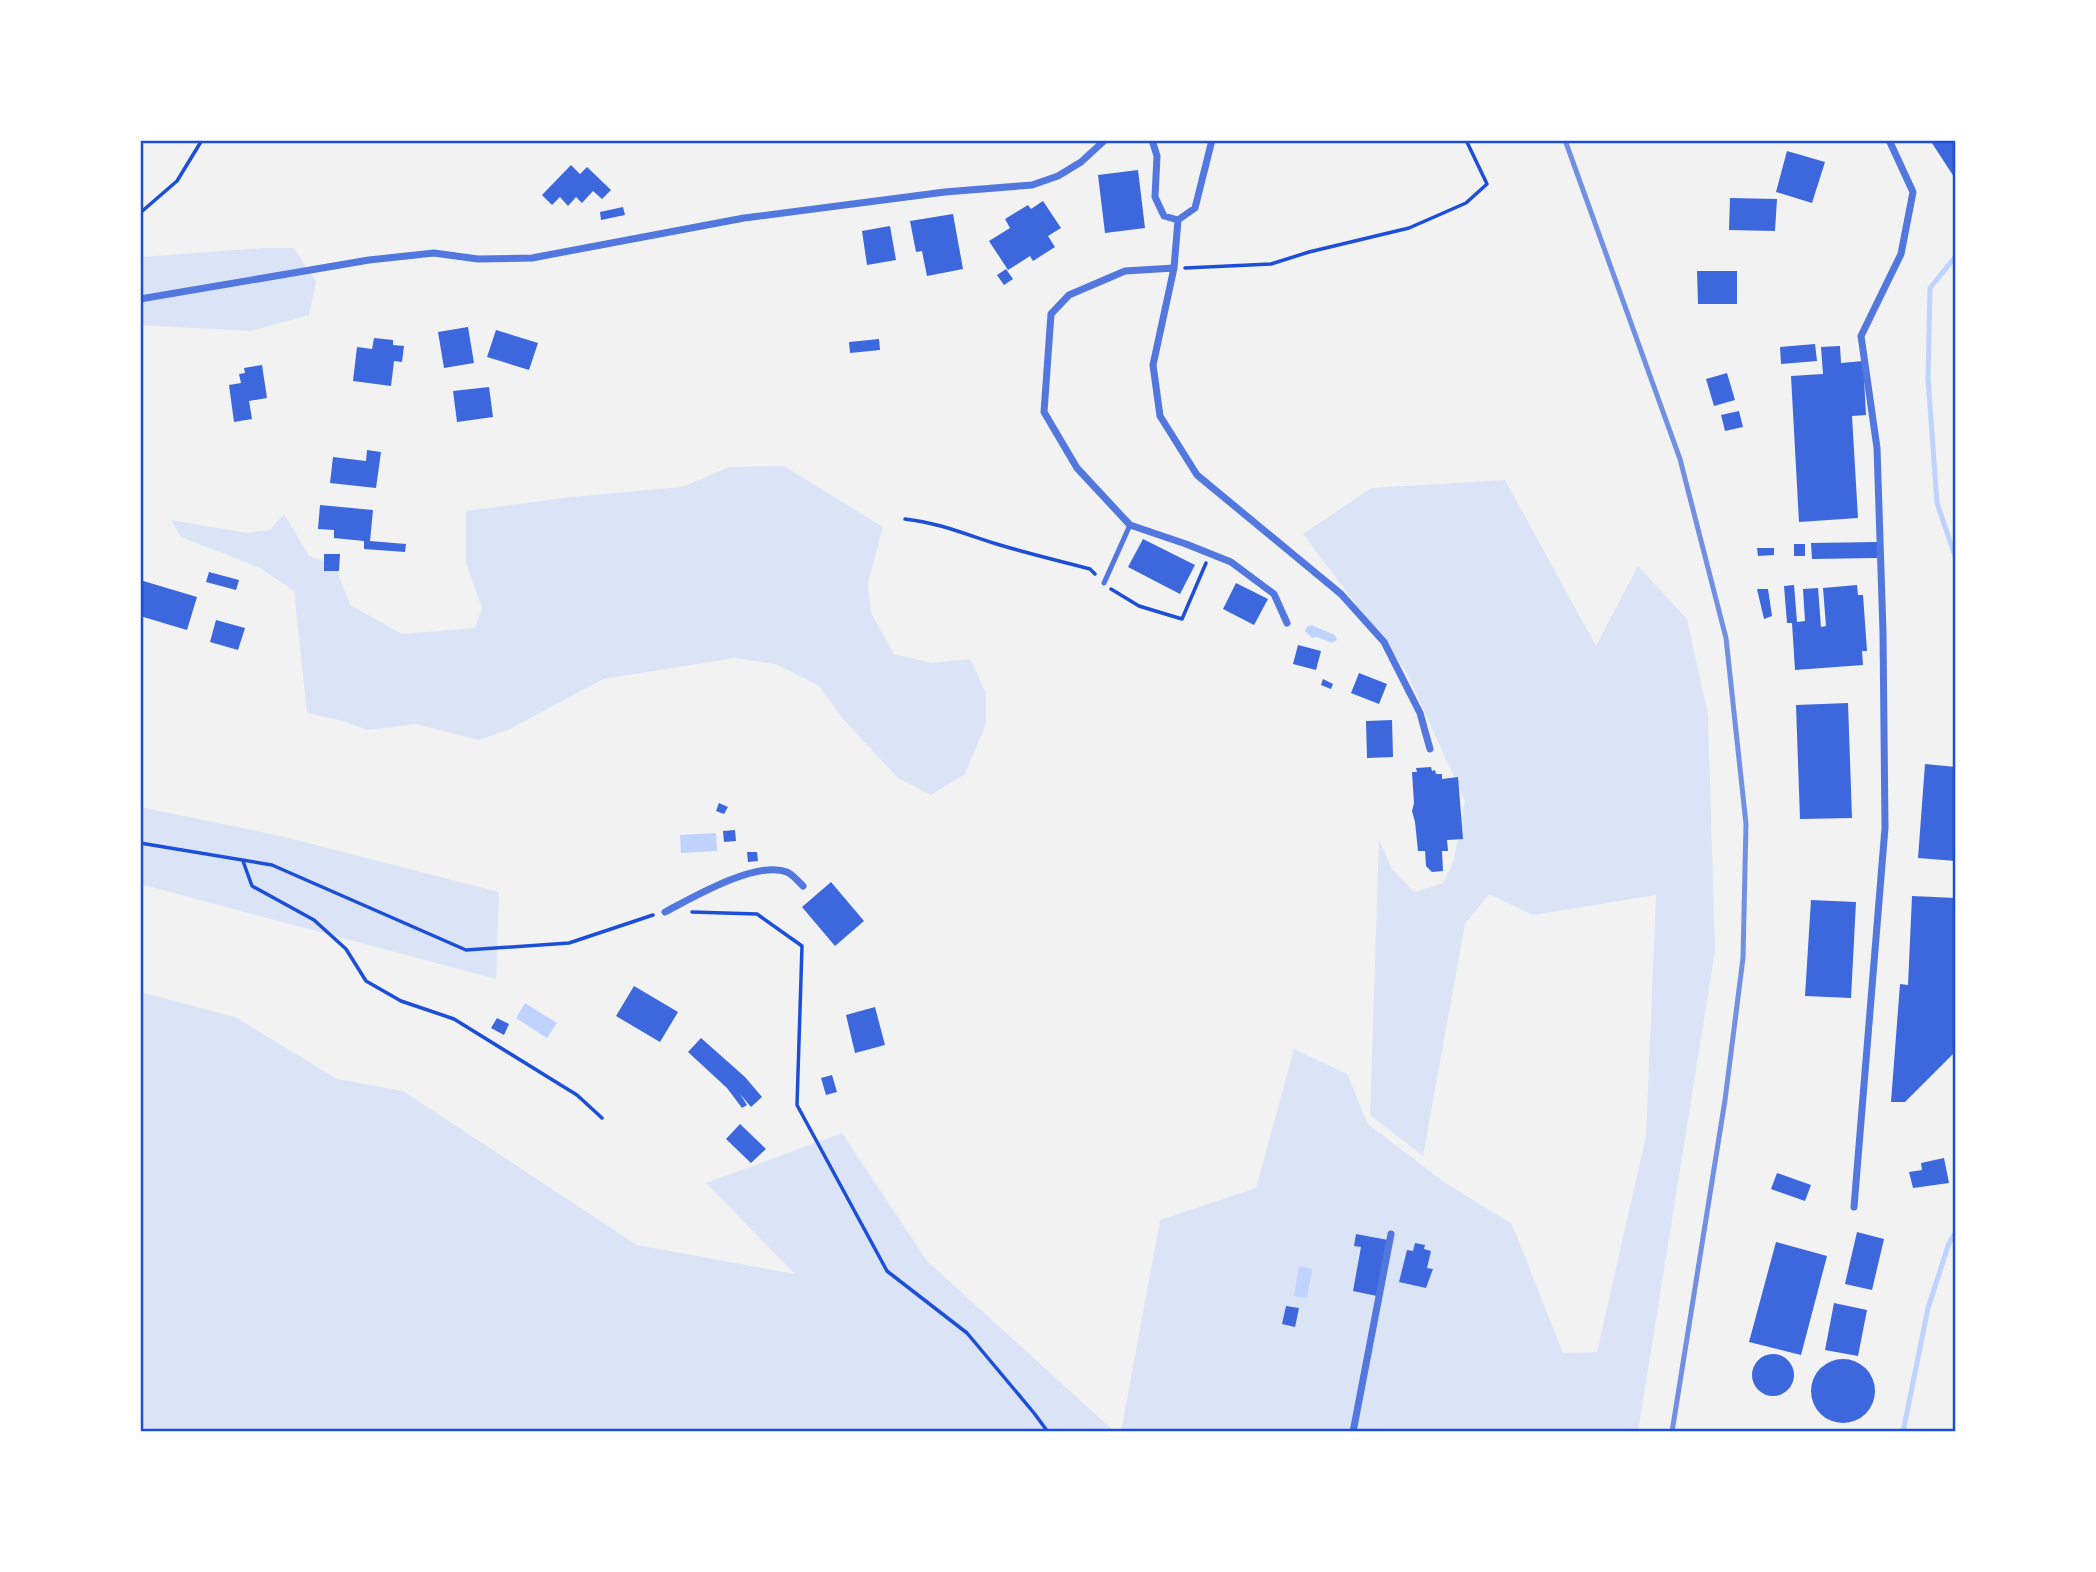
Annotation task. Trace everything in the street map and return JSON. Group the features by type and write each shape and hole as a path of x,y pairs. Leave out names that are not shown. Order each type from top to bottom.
{"street":[{"path":"140,299 369,260 434,253 478,258 532,258 744,218 945,192 1032,185 1058,176 1081,162 1105,140"},
{"path":"1152,140 1157,156 1155,197 1164,216 1178,220"},
{"path":"1178,220 1195,208 1212,140"},
{"path":"1854,1207 1885,828 1883,632 1877,448 1861,336 1901,254 1913,192 1889,140"},
{"path":"1178,220 1174,268 1153,365 1160,416 1197,475 1341,594 1384,642 1420,713 1430,749"},
{"path":"1174,268 1125,271 1069,295 1051,314 1044,412 1077,468 1130,526 1231,562 1274,594 1287,623"},
{"path":"665,912 730,879 768,871 788,872 803,886"},
{"path":"1353,1432 1391,1234"}],"lane":[{"path":"1104,583 1130,526"}],"path":[{"path":"140,213 177,181 202,140"},
{"path":"1174,268 1201,269 1271,264 1409,228 1466,203 1487,184 1465,140"},
{"path":"905,519 969,533 998,544 1090,569 1115,594 1139,606 1182,619 1209,555"},
{"path":"140,843 272,865 466,950 569,943 665,912"},
{"path":"243,860 252,886 314,920 346,949 366,981 401,1001 454,1019 577,1095 602,1118"},
{"path":"691,912 757,915 803,946 796,1105 887,1271 967,1333 1048,1432"}],"shaded area":[{"path":"294,248 316,282 309,315 251,331 140,325 140,257"},
{"path":"784,466 883,527 868,583 871,613 894,654 933,663 970,659 986,693 986,724 965,774 931,795 898,778 844,720 819,686 776,664 735,658 603,679 510,729 478,740 416,724 367,730 343,721 307,713 294,591 258,567 181,537 171,520 247,533 270,530 284,514 309,556 335,565 350,605 402,634 475,628 482,608 466,563 466,511 571,497 682,487 729,467"},
{"path":"1505,480 1596,646 1638,566 1687,619 1708,715 1715,951 1638,1432 1121,1432 1160,1220 1256,1188 1294,1049 1347,1074 1368,1124 1444,1182 1512,1224 1563,1353 1597,1352 1646,1136 1656,895 1533,915 1489,894 1465,924 1423,1156 1370,1115 1379,840 1392,869 1414,892 1443,883 1454,860 1465,801 1406,671 1303,534 1371,488"},
{"path":"140,807 281,836 499,892 496,979 140,884"},
{"path":"140,992 235,1017 337,1079 403,1091 637,1245 795,1274 706,1183 842,1133 927,1261 1115,1432 140,1432"}],"water":[{"path":"1311,625 1335,635 1337,640 1332,643 1317,637 1312,638 1305,631"},
{"path":"716,833 717,851 681,853 680,835"},
{"path":"525,1003 557,1023 547,1038 516,1018"},
{"path":"1299,1266 1312,1269 1307,1298 1294,1296"}],"building":[{"path":"1930,140 1956,140 1956,180"},
{"path":"1787,151 1825,162 1812,203 1776,192"},
{"path":"571,165 580,174 587,167 611,190 602,199 593,191 582,203 576,197 568,206 560,197 552,205 542,195"},
{"path":"1138,170 1145,228 1105,233 1098,175"},
{"path":"1730,198 1777,199 1775,231 1729,230"},
{"path":"1043,201 1061,228 1048,236 1055,247 1033,261 1030,256 1008,270 989,241 1010,228 1005,219 1028,205 1031,209"},
{"path":"623,207 625,215 601,220 600,212"},
{"path":"953,214 963,269 927,276 922,251 916,252 910,221"},
{"path":"890,226 896,260 867,265 862,231"},
{"path":"1006,269 1013,279 1004,285 997,275"},
{"path":"1697,271 1737,271 1737,304 1698,304"},
{"path":"468,327 474,363 444,368 438,332"},
{"path":"496,330 538,343 529,370 487,357"},
{"path":"374,338 393,340 393,345 404,346 402,362 394,361 391,386 353,381 357,347 372,349"},
{"path":"879,339 880,350 850,353 849,342"},
{"path":"1815,344 1817,361 1781,364 1780,347"},
{"path":"1840,346 1841,363 1863,361 1866,415 1852,416 1858,518 1799,522 1791,376 1823,374 1821,347"},
{"path":"262,365 267,398 249,401 252,419 234,422 229,385 241,383 239,374 245,373 244,368"},
{"path":"1727,373 1735,400 1714,406 1706,379"},
{"path":"489,387 493,417 457,422 453,391"},
{"path":"1739,411 1743,427 1725,431 1721,415"},
{"path":"367,450 381,452 376,488 330,483 333,457 366,461"},
{"path":"320,505 373,510 370,541 406,544 405,552 364,549 364,541 334,538 334,530 318,529"},
{"path":"1143,539 1195,565 1180,594 1128,567"},
{"path":"1877,542 1877,558 1812,559 1811,543"},
{"path":"1794,544 1805,544 1805,556 1794,556"},
{"path":"1757,548 1774,548 1774,555 1758,556"},
{"path":"324,554 340,554 339,571 324,571"},
{"path":"209,572 239,580 236,590 206,582"},
{"path":"140,580 197,597 187,630 140,616"},
{"path":"1236,583 1268,599 1254,625 1223,609"},
{"path":"1794,585 1797,622 1805,621 1803,589 1818,588 1821,627 1826,626 1823,588 1857,585 1858,595 1863,595 1867,651 1862,651 1863,665 1795,670 1792,623 1787,623 1784,586"},
{"path":"1757,589 1768,589 1772,616 1764,619"},
{"path":"216,620 245,628 238,650 210,642"},
{"path":"1298,645 1321,651 1316,670 1293,664"},
{"path":"1359,673 1387,684 1379,704 1351,693"},
{"path":"1323,679 1333,684 1331,689 1321,685"},
{"path":"1848,703 1852,818 1800,819 1796,705"},
{"path":"1392,720 1393,757 1367,758 1366,721"},
{"path":"1925,764 1956,767 1956,861 1918,858"},
{"path":"1431,767 1436,774 1442,774 1442,779 1458,777 1463,839 1447,840 1448,851 1442,851 1443,871 1432,872 1426,866 1425,851 1418,851 1412,811 1412,772 1417,772 1416,768"},
{"path":"719,803 728,807 724,814 716,811"},
{"path":"735,830 736,841 724,842 723,831"},
{"path":"747,852 757,852 758,861 748,862"},
{"path":"831,882 864,921 835,946 802,907"},
{"path":"1912,896 1956,898 1956,1051 1905,1102 1891,1102 1900,984 1908,985"},
{"path":"1811,900 1856,902 1851,998 1805,996"},
{"path":"634,986 678,1012 660,1042 616,1016"},
{"path":"875,1007 885,1045 855,1053 846,1015"},
{"path":"497,1018 509,1024 504,1035 491,1028"},
{"path":"701,1038 745,1077 762,1097 751,1107 740,1094 747,1105 742,1108 727,1088 688,1052"},
{"path":"832,1075 837,1092 826,1095 821,1078"},
{"path":"740,1124 766,1149 751,1163 726,1139"},
{"path":"1944,1158 1949,1183 1913,1188 1909,1172 1922,1170 1921,1163"},
{"path":"1777,1173 1811,1185 1805,1201 1771,1189"},
{"path":"1857,1232 1884,1239 1872,1290 1845,1284"},
{"path":"1356,1234 1388,1240 1377,1296 1353,1291 1361,1247 1354,1246"},
{"path":"1776,1242 1827,1256 1801,1355 1749,1342"},
{"path":"1415,1243 1425,1245 1424,1249 1431,1251 1427,1268 1433,1269 1426,1288 1399,1282 1407,1250 1413,1251"},
{"path":"1834,1303 1867,1310 1858,1356 1825,1350"},
{"path":"1286,1306 1299,1308 1295,1327 1282,1324"},
{"path":"1773,1354 1788,1360 1794,1375 1788,1390 1773,1396 1758,1390 1752,1375 1758,1360"},
{"path":"1843,1359 1861,1365 1869,1373 1875,1391 1869,1409 1861,1417 1843,1423 1825,1417 1817,1409 1811,1391 1817,1373 1825,1365"}],"waterway":[{"path":"1956,256 1930,288 1928,379 1937,503 1956,559"},
{"path":"1903,1432 1928,1308 1949,1243 1956,1232"}],"railway":[{"path":"1565,140 1680,459 1726,638 1746,824 1743,958 1725,1100 1672,1432"}]}
